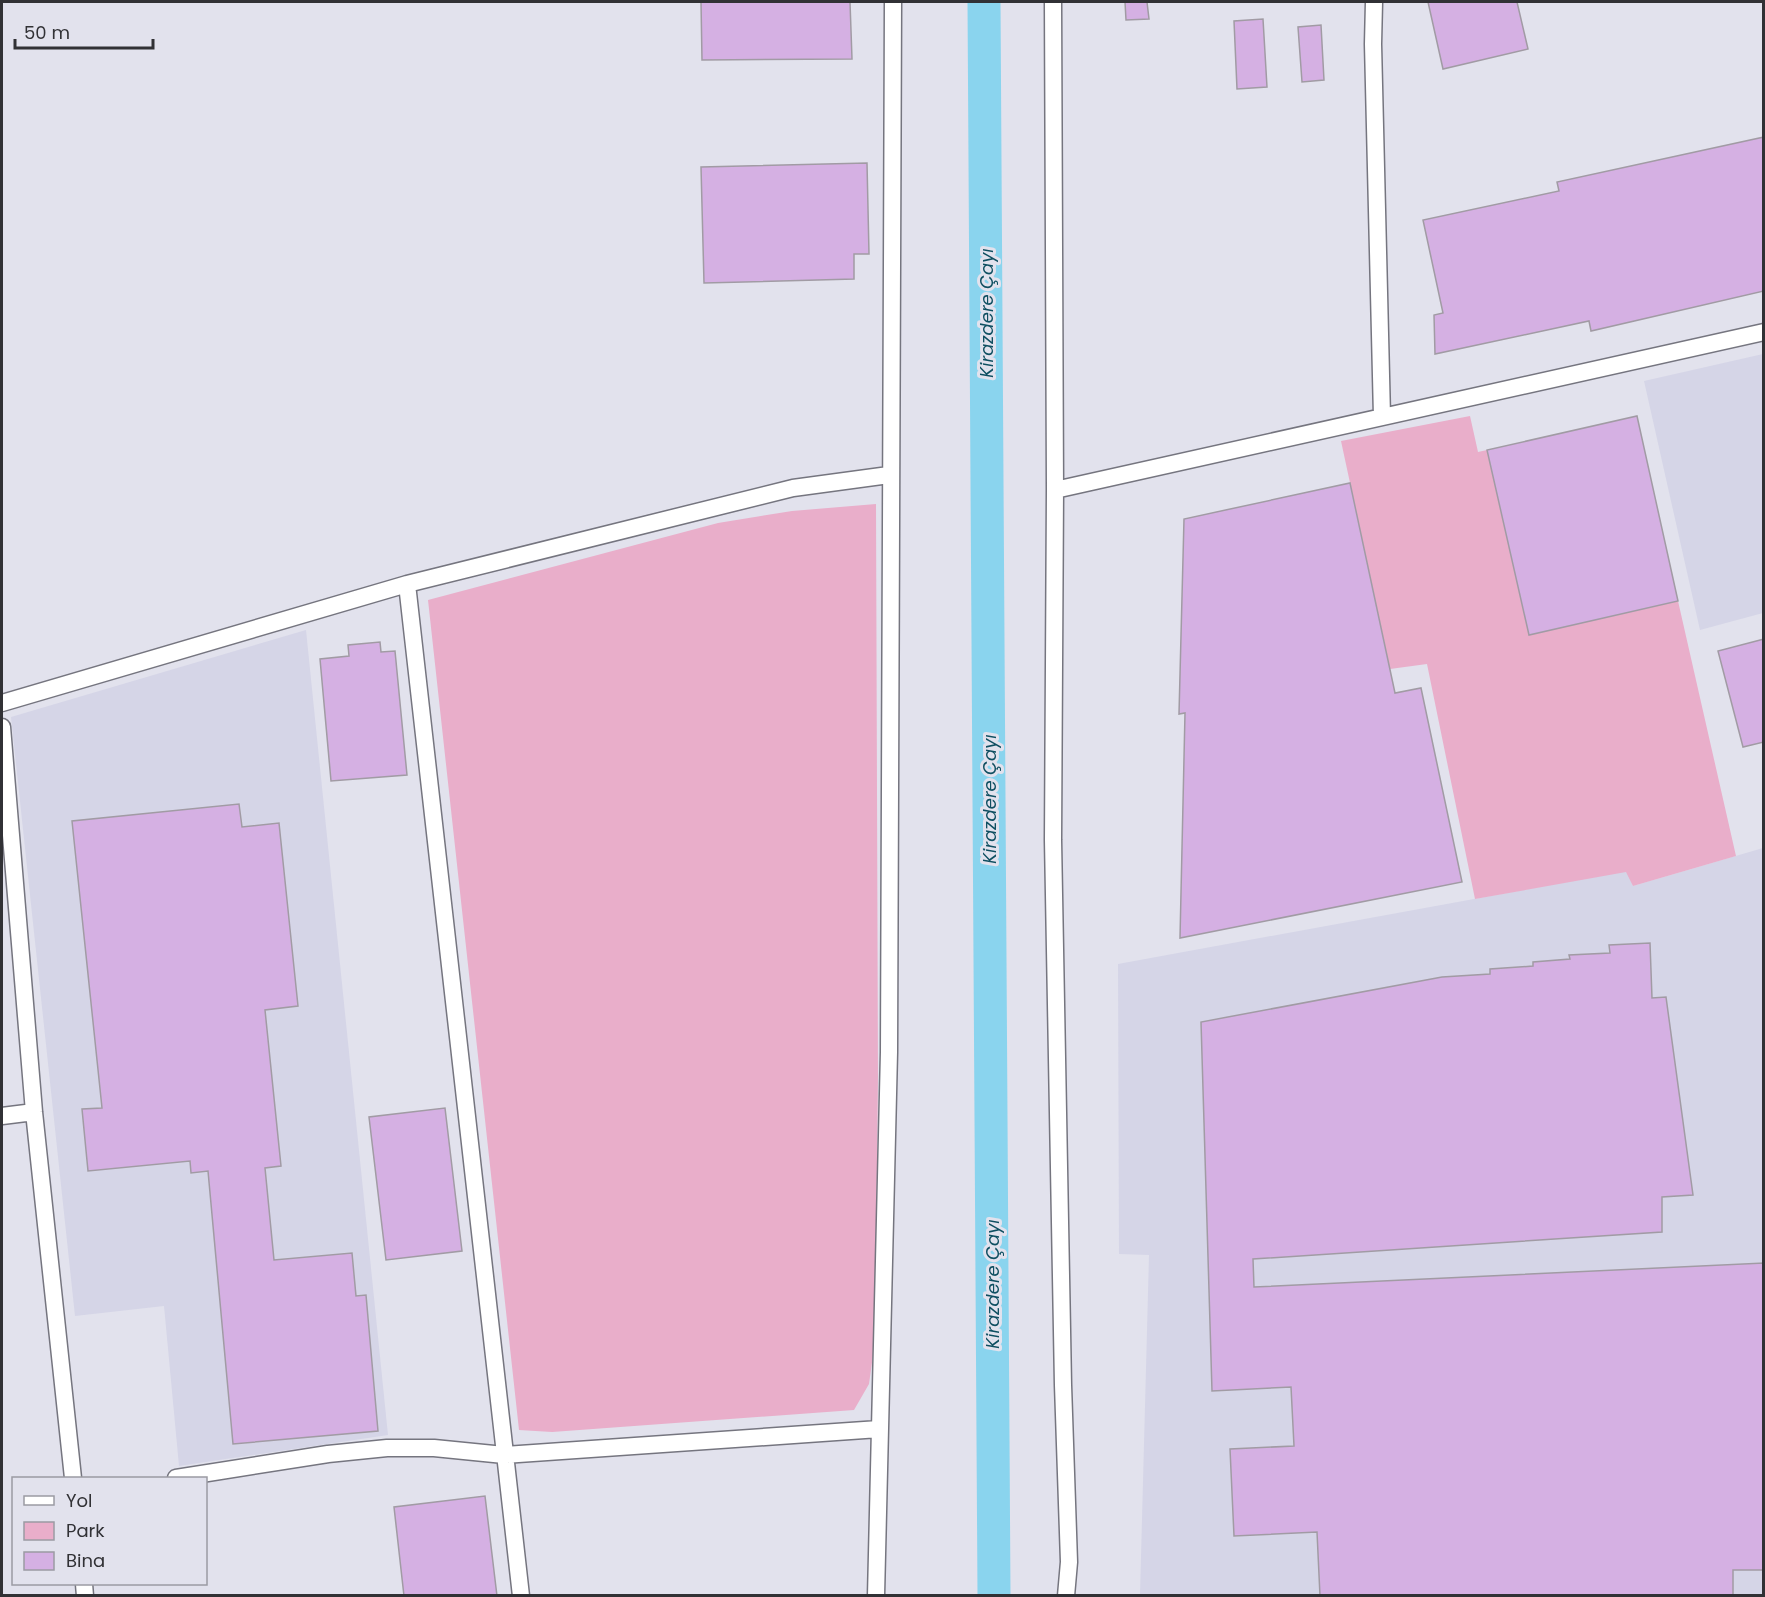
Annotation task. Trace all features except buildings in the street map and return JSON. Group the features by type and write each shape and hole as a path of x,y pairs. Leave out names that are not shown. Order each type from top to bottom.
{"street":[{"path":"876,1596 889,1052 889,475 893,329 893,2"},
{"path":"1053,2 1055,490 1053,840 1063,1385 1069,1562 1066,1596"},
{"path":"1374,2 1373,44 1382,417"},
{"path":"1055,490 1764,332"},
{"path":"2,704 407,585 781,490 889,475"},
{"path":"407,585 521,1596"},
{"path":"2,728 34,1112 73,1477"},
{"path":"2,1116 34,1112"},
{"path":"189,1477 328,1454 387,1448 434,1448 504,1455 879,1429"}],"shaded area":[{"path":"1763,354 1763,613 1700,630 1644,381"},
{"path":"306,630 388,1435 179,1466 164,1306 75,1316 11,717"},
{"path":"1763,848 1763,1595 1140,1595 1149,1255 1119,1254 1118,964 1627,871 1633,886"}],"green space":[{"path":"1470,416 1478,452 1487,450 1529,635 1678,601 1736,856 1633,886 1626,872 1475,899 1427,664 1390,669 1341,441"},
{"path":"876,504 878,1076 875,1341 869,1384 854,1410 552,1432 519,1430 428,600 718,523 792,511"}],"waterway":[{"name":"Kirazdere Çayı","path":"984,2 994,1596"}]}
